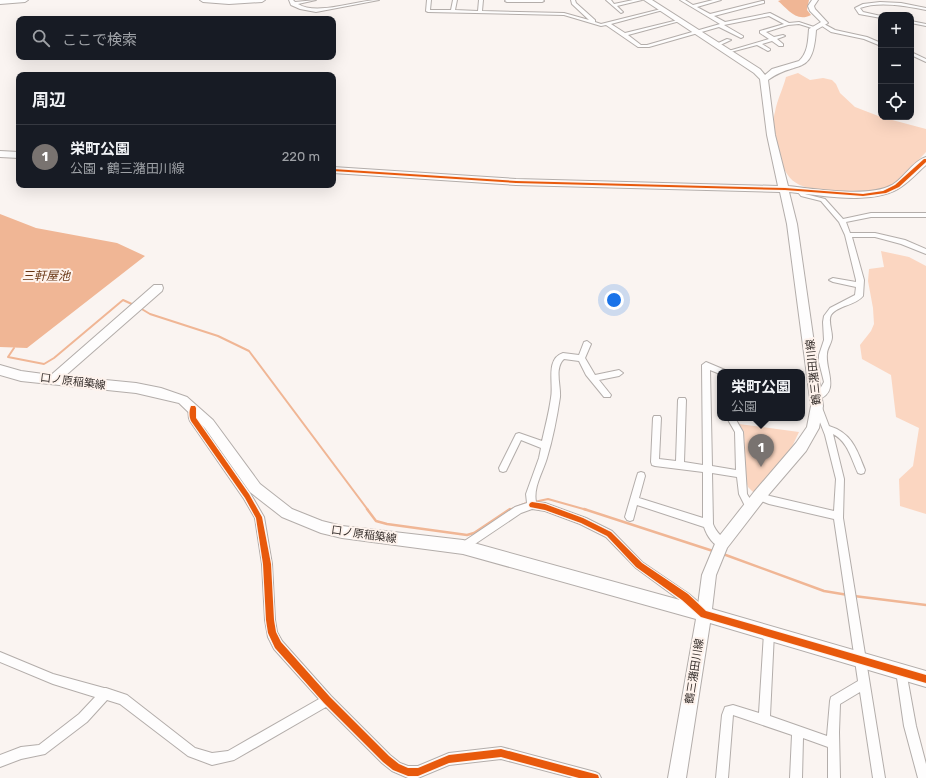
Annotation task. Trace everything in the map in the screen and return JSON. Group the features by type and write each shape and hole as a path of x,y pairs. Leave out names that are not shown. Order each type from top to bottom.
{"main road":[{"path":"0,2 25,0"},
{"path":"203,0 229,2 262,0"},
{"path":"647,0 757,71 764,79 775,71 802,63 805,60 812,42 812,29 825,23 812,10 811,6 815,0"},
{"name":"鶴三潴田川線","path":"677,778 709,575 722,544 750,507 801,447 813,428 817,402 796,248 785,190 771,135 764,79"},
{"path":"0,154 16,155"},
{"path":"336,170 516,182 785,190 863,195 884,192 897,186 926,160"},
{"path":"54,378 158,288"},
{"name":"口ノ原稲築線","path":"0,370 21,376 54,378 161,393 183,400 209,424 255,488 287,513 321,527 342,532 463,547 704,614 926,679"}],"street":[{"path":"292,2 314,0"},
{"path":"292,2 312,12 354,2 377,0"},
{"path":"430,0 428,10 550,13 570,15 595,24 606,24 661,10"},
{"path":"453,11 455,0"},
{"path":"480,12 481,0"},
{"path":"506,12 507,0 542,1 550,13"},
{"path":"573,0 574,3 591,20 606,24 636,44 647,46 697,33 720,25 741,38"},
{"path":"608,0 621,12"},
{"path":"614,5 640,0"},
{"path":"682,0 724,24 770,14 788,24"},
{"path":"693,6 719,0"},
{"path":"907,0 910,5"},
{"path":"709,16 762,2"},
{"path":"878,16 861,13 857,8 861,5 872,2 910,5 926,9"},
{"path":"743,20 752,26"},
{"path":"624,35 678,21"},
{"path":"781,45 762,32 788,24 799,23 815,28"},
{"path":"914,23 926,25"},
{"path":"824,24 832,30 865,38 878,44"},
{"path":"727,52 783,36"},
{"path":"716,45 729,40"},
{"path":"757,43 768,50"},
{"path":"914,55 926,61"},
{"path":"800,191 803,195 823,200 842,221 848,235 859,285 859,296 830,313 827,318 828,338 822,356 828,379 824,392 817,402 840,479 838,516 863,684 879,778"},
{"path":"842,221 871,215 926,215"},
{"path":"848,235 875,235 903,242 926,252"},
{"path":"833,280 859,285"},
{"path":"581,358 587,344"},
{"path":"532,506 530,494 543,458 556,396 556,363 558,359 563,356 581,358"},
{"path":"581,358 592,378 607,395"},
{"path":"717,370 706,365 708,524 712,533 722,544"},
{"path":"592,378 619,373"},
{"path":"680,465 682,400"},
{"path":"193,408 192,419 246,496 259,518 267,564 272,633 278,645 327,700 386,759 396,767 408,772 418,772 449,759 501,753 595,778"},
{"path":"657,418 655,462 741,474"},
{"path":"733,421 739,432 744,500 750,507"},
{"path":"826,428 840,432 845,437 861,470"},
{"path":"503,468 519,436 545,446"},
{"path":"630,517 641,476"},
{"path":"759,496 769,500 838,516"},
{"path":"634,500 708,524"},
{"path":"463,547 518,510 532,506 545,507 583,521 609,534 639,565 680,593 704,614"},
{"path":"764,720 769,633"},
{"path":"0,657 53,679 123,699 192,752 212,760 230,756 327,700"},
{"path":"901,671 910,726 924,778"},
{"path":"834,778 833,743 835,701 863,684"},
{"path":"0,761 21,753 41,750 82,718 106,693"},
{"path":"722,778 726,715 729,711 733,710 833,743"},
{"path":"796,778 798,731"}],"shaded area":[{"path":"798,73 810,80 823,78 832,80 836,84 840,93 855,107 878,116 878,120 892,120 926,129 926,152 897,181 879,189 864,192 848,192 820,190 800,185 787,174 783,166 774,123 774,115 786,77"},
{"path":"881,251 909,257 926,266 926,514 900,506 899,479 913,466 919,428 896,417 891,375 862,359 860,345 871,331 874,324 873,308 868,281 869,269 884,267"},
{"path":"739,424 799,432 789,453 755,494 748,487 746,481 744,432"}],"water":[{"path":"809,0 807,10 811,15 801,17 792,14 778,1"},
{"name":"三軒屋池","path":"0,214 36,228 117,243 145,256 27,348 0,347"}],"waterway":[{"path":"14,348 8,357 44,364 54,358 123,300 134,305"},
{"path":"140,308 150,314 218,336 249,351 368,510"},
{"path":"534,502 548,499 587,510"},
{"path":"509,510 529,502"},
{"path":"367,509 376,521 387,524 467,535 474,533 510,509"},
{"path":"584,509 713,551"},
{"path":"723,554 824,591 848,595"},
{"path":"854,596 926,605"}],"cycle path":[{"path":"336,170 516,182 785,189 863,195 884,192 897,186 926,160"},
{"path":"193,408 193,419 247,496 259,517 267,564 270,620 272,633 278,645 327,700 386,759 396,767 408,772 418,772 449,759 501,753 595,778"},
{"path":"532,505 545,507 583,521 609,534 639,565 685,597 704,614 926,679"}],"place":[{"name":"栄町公園","path":"761,467"}]}
